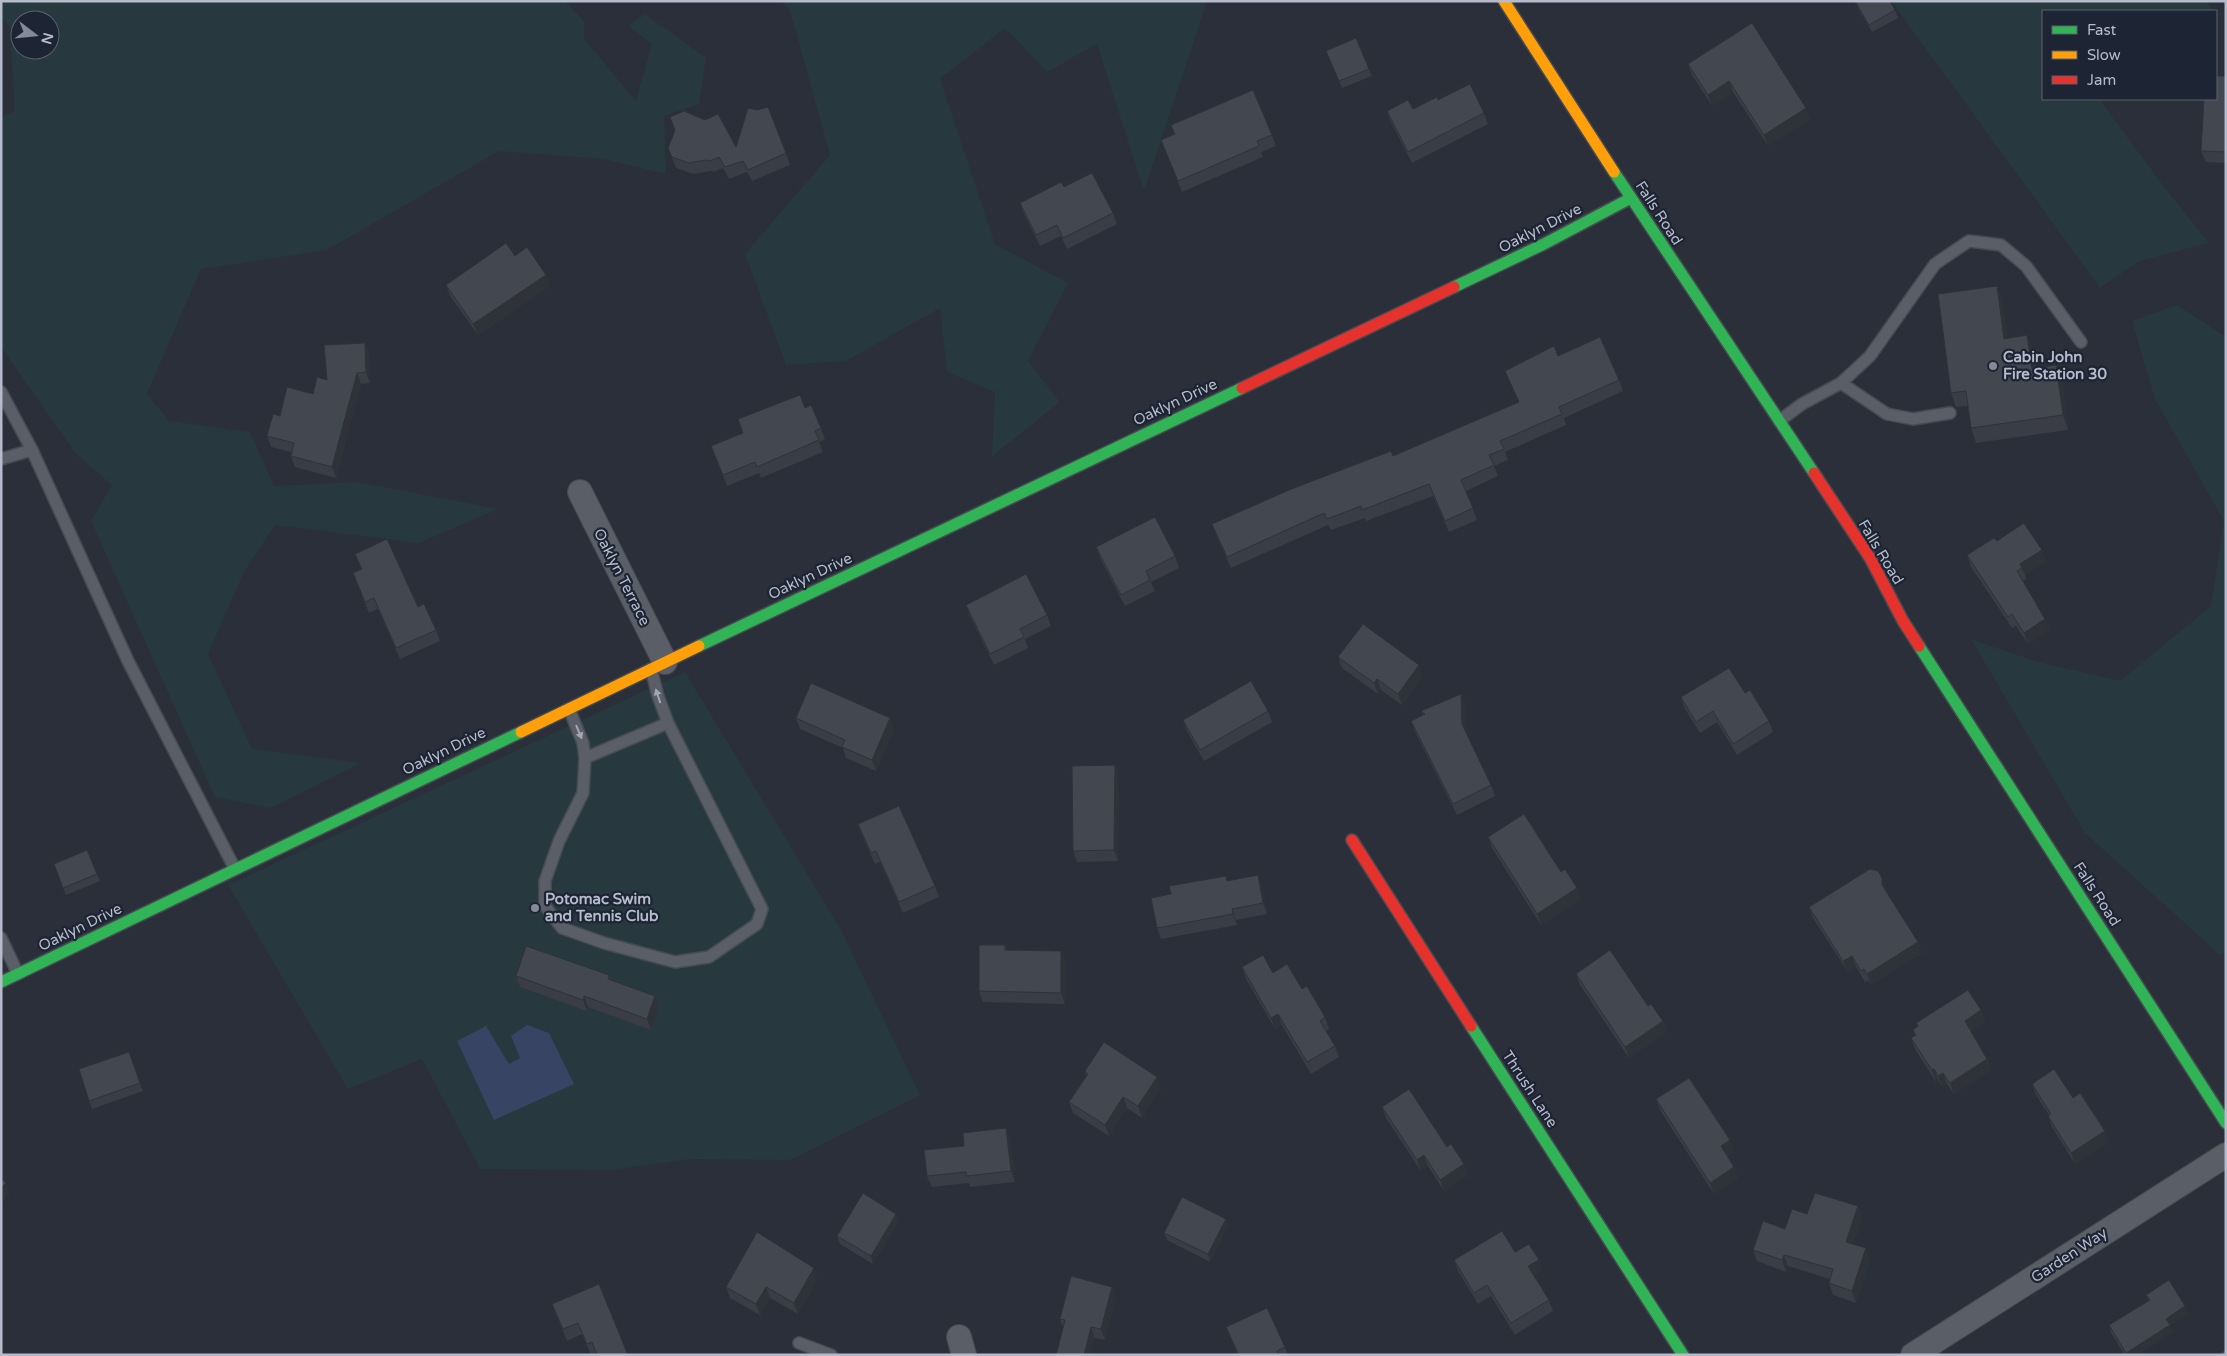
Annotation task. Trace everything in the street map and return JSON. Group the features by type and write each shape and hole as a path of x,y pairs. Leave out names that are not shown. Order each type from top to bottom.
{"street":[{"name":"Falls Road","path":"1504,1 1631,198 1870,558 1903,621 2226,1123"},
{"name":"Oaklyn Drive","path":"1,982 658,665 1544,244 1631,198"},
{"name":"Oaklyn Terrace","path":"580,492 658,665"},
{"name":"Thrush Lane","path":"1352,840 1683,1355"},
{"name":"Garden Way","path":"1913,1355 2226,1155"}],"lane":[{"path":"1779,421 1802,404 1841,384 1870,356 1935,264 1969,241 2001,246 2026,266 2081,342"},
{"path":"1841,384 1887,414 1913,419 1950,413"},
{"path":"1,392 32,450 128,661 235,869"},
{"path":"1,459 32,450"},
{"path":"569,708 583,743 585,758 583,793 560,841 545,881 545,906 562,928 604,943 675,962 709,957 757,924 762,908 668,723 658,696 658,665"},
{"path":"585,758 668,723"},
{"path":"1,938 18,974"},
{"path":"799,1342 831,1355"}],"shaded area":[{"path":"1,1 565,1 584,21 584,39 636,101 652,44 628,26 645,14 706,58 699,104 664,116 666,174 604,159 499,151 327,250 201,269 147,394 169,421 250,432 274,486 357,482 498,509 419,543 275,525 244,572 208,654 252,749 361,763 271,808 215,797 91,521 112,485 76,454 1,347 1,117 15,111 12,60 60,60 60,10 10,10 10,26 1,18"},
{"path":"779,1 1207,1 1144,191 1097,44 1047,72 1005,28 940,79 995,244 1068,283 1028,361 1060,402 992,456 995,392 947,372 940,308 846,361 786,365 745,254 830,155 790,10"},
{"path":"1891,1 2208,1 2212,10 2042,10 2042,100 2100,100 2165,188 2209,243 2139,261 2100,288"},
{"path":"2177,305 2226,337 2226,952 2220,955 2085,833 1971,639 2038,662 2120,681 2211,606 2224,521 2155,399 2132,321"},
{"name":"Potomac Swim and Tennis Club","path":"685,672 841,930 920,1095 790,1160 690,1159 611,1170 480,1169 422,1059 348,1089 228,885"}],"water":[{"path":"527,1025 549,1033 574,1084 494,1120 457,1041 486,1026 509,1064 520,1058 511,1036"}],"building":[{"path":"1855,1 1890,1 1895,10 1869,25"},
{"path":"1752,23 1806,108 1764,135 1729,81 1708,95 1688,64"},
{"path":"1356,38 1369,69 1339,81 1326,51"},
{"path":"2217,76 2226,76 2226,152 2201,151 2204,100 2217,100"},
{"path":"1470,84 1484,113 1408,152 1387,111 1408,100 1413,109 1437,97 1438,100"},
{"path":"1253,90 1272,135 1257,141 1259,146 1178,181 1161,140 1175,134 1171,125"},
{"path":"768,107 786,153 748,170 743,161 725,167 719,157 710,161 689,163 672,157 668,148 675,130 670,117 684,111 705,120 718,114 736,147 748,108 757,110"},
{"path":"1092,173 1113,213 1063,238 1057,225 1036,235 1020,203 1061,182 1064,187"},
{"path":"506,243 515,256 527,247 546,275 473,324 446,285"},
{"name":"Cabin John Fire Station 30","path":"1997,286 2004,339 2027,335 2032,369 2056,365 2063,415 1971,428 1966,391 1951,393 1938,294"},
{"path":"1600,337 1619,380 1559,407 1562,414 1500,441 1504,449 1489,455 1494,465 1461,480 1473,508 1445,521 1429,484 1362,510 1361,506 1327,519 1324,513 1227,557 1212,524 1289,490 1391,451 1393,456 1519,402 1505,371 1554,346 1558,356"},
{"path":"365,343 366,372 357,373 332,467 291,456 294,443 267,436 273,414 280,416 287,387 313,394 317,377 327,380 324,345"},
{"path":"800,395 805,408 811,405 821,428 815,431 819,440 757,467 755,462 723,475 711,446 743,433 738,419"},
{"path":"1155,517 1175,556 1146,571 1150,580 1121,595 1096,547"},
{"path":"2024,523 2042,550 2020,564 2022,568 2017,571 2045,619 2024,633 2012,614 2008,617 1967,555 1994,538 1997,541"},
{"path":"387,539 418,607 424,604 436,630 396,648 374,598 365,602 353,573 362,569 355,554"},
{"path":"1026,574 1047,615 1020,629 1024,637 990,654 966,605"},
{"path":"1363,624 1419,665 1398,694 1377,679 1374,683 1338,657"},
{"path":"1729,668 1745,693 1750,690 1769,721 1733,744 1713,711 1696,722 1681,697"},
{"path":"1251,681 1268,711 1200,750 1183,720"},
{"path":"811,683 890,718 872,760 842,747 845,740 796,718"},
{"path":"1461,694 1462,724 1491,785 1453,804 1411,721 1425,714 1421,711"},
{"path":"1115,765 1114,850 1073,851 1072,766"},
{"path":"899,806 935,886 899,902 876,851 871,853 858,824"},
{"path":"1524,814 1561,872 1565,869 1577,888 1537,914 1488,837"},
{"path":"87,850 97,874 63,888 54,864"},
{"path":"1870,869 1878,871 1882,878 1882,885 1918,942 1867,974 1864,969 1861,971 1852,956 1843,961 1809,907"},
{"path":"1258,875 1263,903 1232,909 1233,914 1157,928 1151,898 1171,894 1169,886 1226,876 1227,881"},
{"path":"979,945 1005,945 1005,950 1061,951 1061,993 979,991"},
{"path":"526,946 609,975 608,979 655,996 647,1019 584,996 583,1000 516,976"},
{"path":"1610,950 1648,1006 1651,1004 1663,1021 1625,1047 1576,974"},
{"path":"1263,955 1273,973 1287,964 1302,989 1307,986 1325,1017 1320,1021 1335,1046 1307,1062 1278,1014 1271,1018 1242,967"},
{"path":"1968,990 1981,1010 1965,1021 1987,1059 1950,1083 1943,1073 1938,1076 1934,1069 1932,1070 1911,1038 1916,1035 1913,1030 1918,1026 1916,1023"},
{"path":"1104,1042 1157,1077 1138,1106 1123,1097 1105,1125 1069,1102 1088,1074 1085,1071"},
{"path":"129,1052 140,1083 89,1101 79,1069"},
{"path":"2054,1069 2073,1098 2080,1093 2105,1131 2071,1153 2048,1116 2051,1114 2032,1084"},
{"path":"1689,1078 1730,1140 1721,1146 1734,1167 1710,1183 1656,1099"},
{"path":"1409,1089 1447,1147 1451,1144 1464,1164 1440,1180 1424,1155 1417,1160 1382,1107"},
{"path":"1006,1128 1011,1171 966,1176 966,1172 927,1176 924,1150 964,1146 963,1133"},
{"path":"1,1178 6,1183 1,1188"},
{"path":"863,1193 896,1214 871,1256 837,1236"},
{"path":"1815,1193 1858,1206 1846,1242 1866,1248 1852,1291 1829,1283 1833,1269 1784,1255 1782,1260 1753,1250 1763,1221 1785,1229 1792,1209 1807,1214"},
{"path":"1182,1197 1226,1219 1208,1254 1164,1233"},
{"path":"1502,1231 1515,1252 1529,1244 1539,1260 1528,1266 1549,1300 1511,1323 1487,1285 1474,1293 1454,1260"},
{"path":"757,1232 814,1268 794,1303 766,1287 756,1304 726,1287"},
{"path":"1071,1276 1112,1287 1101,1329 1091,1327 1084,1355 1056,1355 1065,1320 1060,1319"},
{"path":"2169,1280 2185,1306 2166,1319 2170,1325 2126,1353 2109,1325 2150,1300 2146,1295"},
{"path":"599,1284 628,1355 597,1355 592,1342 587,1344 578,1323 563,1329 552,1304"},
{"path":"1267,1308 1285,1347 1277,1351 1279,1355 1239,1355 1226,1327"},
{"path":"2225,1350 2226,1355 2217,1355"}],"traffic: fast":[{"path":"1614,172 1814,473"},
{"path":"1454,287 1544,244 1631,198"},
{"path":"699,646 1242,388"},
{"path":"1919,646 2226,1123"},
{"path":"1,982 521,732"},
{"path":"1471,1026 1683,1355"}],"traffic: slow":[{"path":"1504,1 1614,172"},
{"path":"521,732 699,646"}],"traffic: jam":[{"path":"1242,388 1454,287"},
{"path":"1814,473 1870,558 1903,621 1919,646"},
{"path":"1352,840 1471,1026"}],"place":[{"name":"Cabin John Fire Station 30","path":"1993,366"},
{"name":"Potomac Swim and Tennis Club","path":"535,908"}]}
